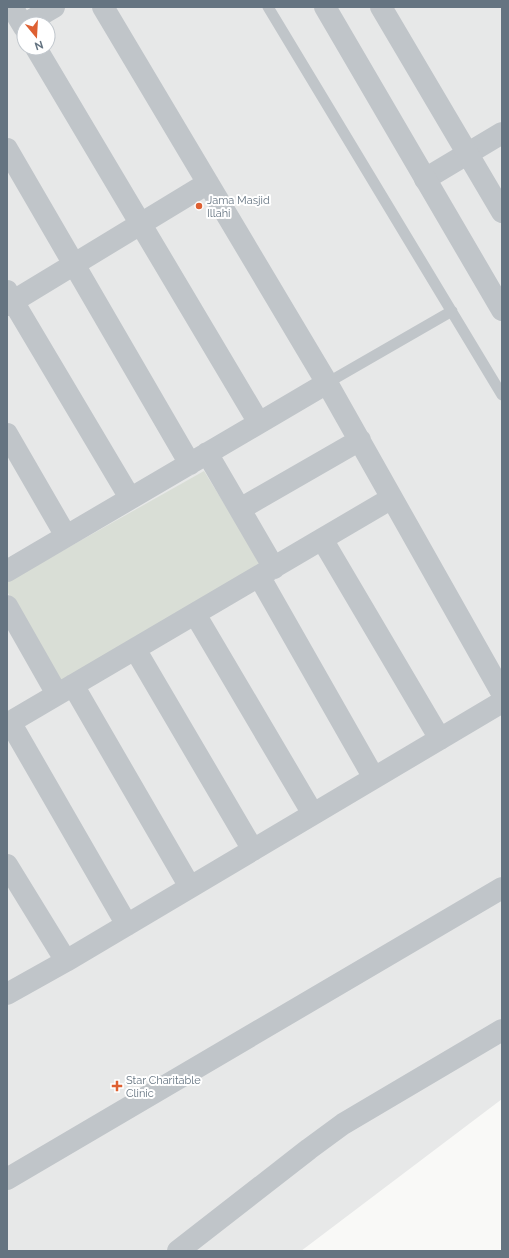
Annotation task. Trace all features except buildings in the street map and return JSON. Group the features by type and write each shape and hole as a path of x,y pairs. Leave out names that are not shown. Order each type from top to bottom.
{"street":[{"path":"35,16 54,7"},
{"path":"103,7 327,383 502,693"},
{"path":"325,7 502,310"},
{"path":"381,7 502,212"},
{"path":"41,56 259,423"},
{"path":"425,179 502,133"},
{"path":"7,149 74,264 198,458 240,509 266,572 374,778"},
{"path":"130,498 9,299 74,264 208,183"},
{"path":"7,570 327,383"},
{"path":"7,434 66,536"},
{"path":"240,509 360,440"},
{"path":"127,925 9,723 392,498"},
{"path":"322,539 440,739"},
{"path":"7,606 65,690 190,887"},
{"path":"195,614 313,814"},
{"path":"135,649 253,850"},
{"path":"7,994 66,961 502,702"},
{"path":"7,865 66,961"},
{"path":"7,1179 502,888"},
{"path":"178,1251 308,1149 343,1124 502,1030"}],"lane":[{"path":"268,7 502,395"},
{"path":"327,383 452,311"}],"shaded area":[{"path":"7,7 502,7 502,1099 301,1251 7,1251"},
{"path":"204,471 261,563 59,683 7,591 7,582"}],"place":[{"name":"Jama Masjid Illahi","path":"199,206"},
{"name":"Star Charitable Clinic","path":"117,1086"}]}
